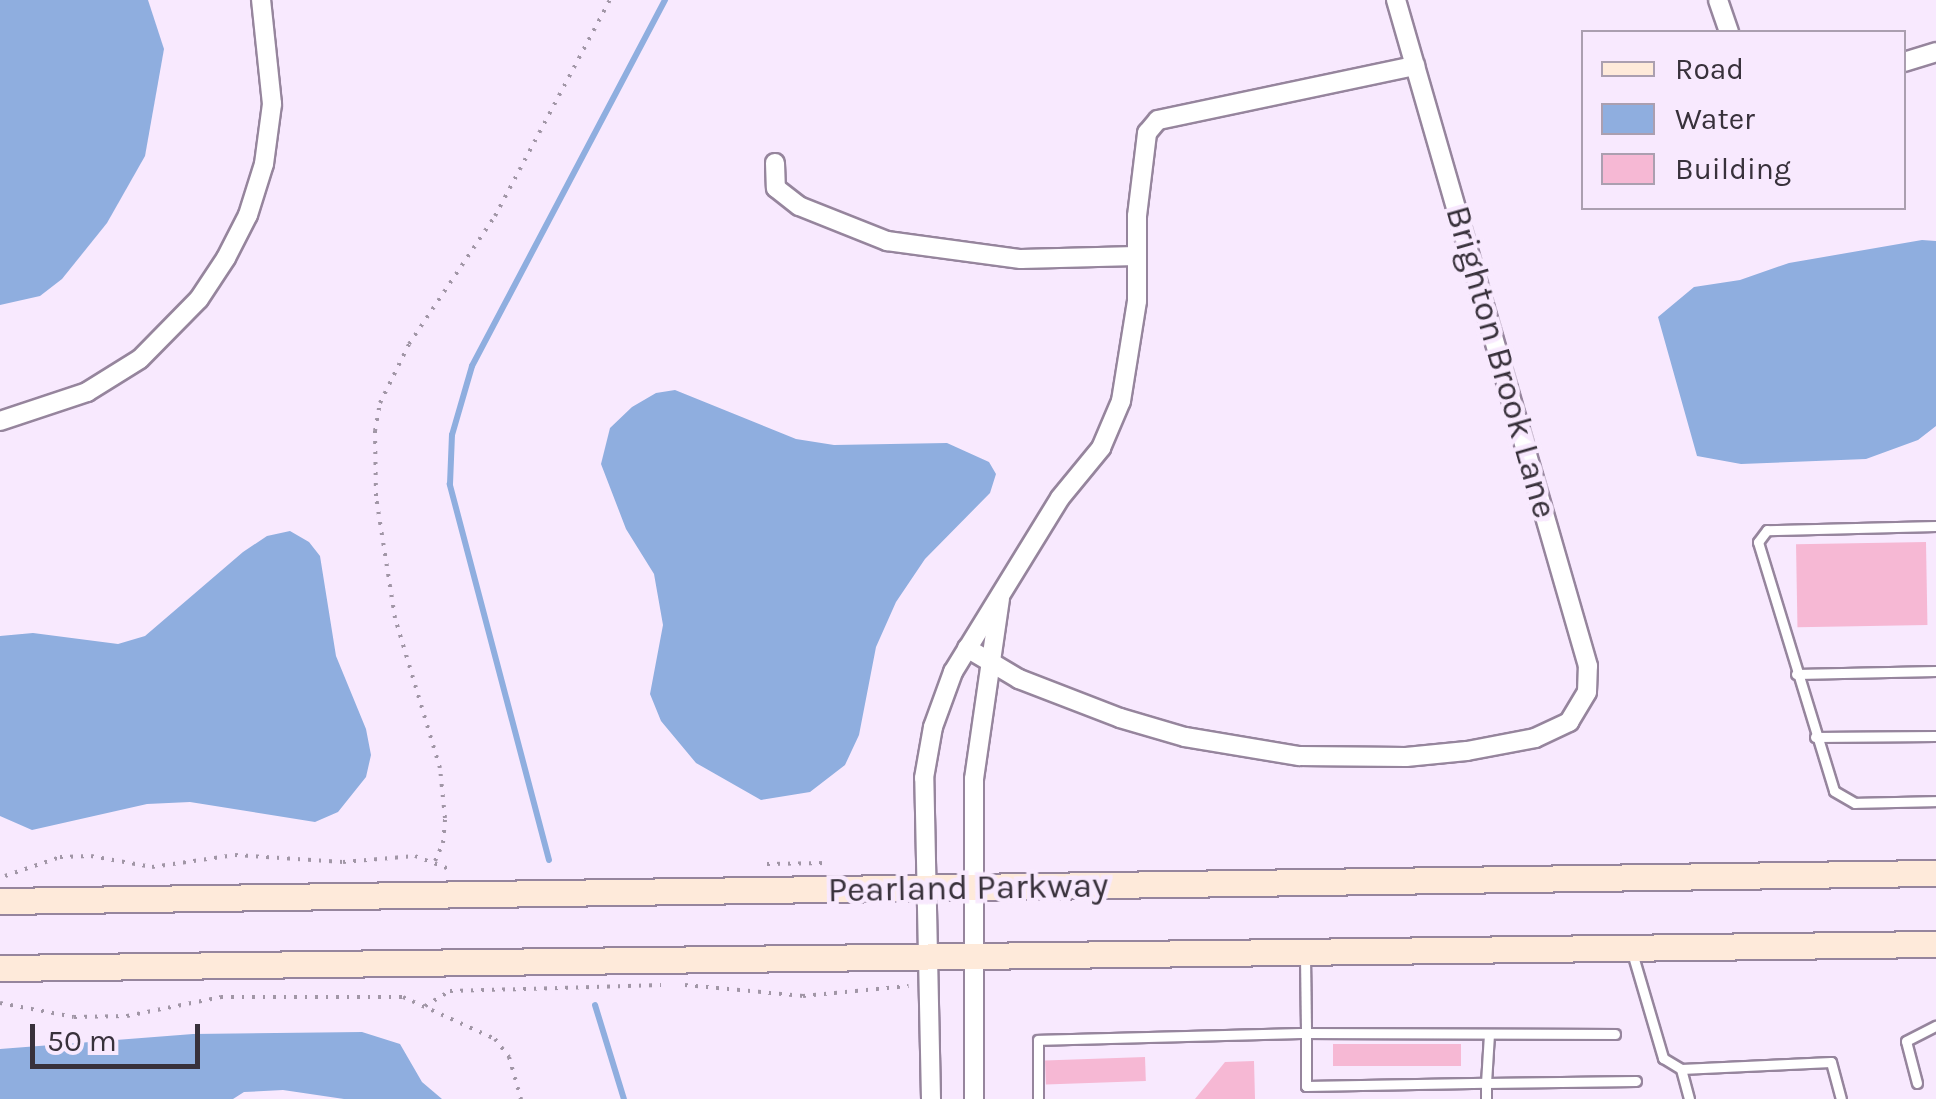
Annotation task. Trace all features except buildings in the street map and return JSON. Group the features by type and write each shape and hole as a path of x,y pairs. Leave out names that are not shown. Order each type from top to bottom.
{"main road":[{"name":"Pearland Parkway","path":"0,901 1936,873"},
{"name":"Pearland Parkway","path":"0,968 927,972 971,959 1936,944"}],"street":[{"path":"0,421 87,392 140,359 199,298 226,258 248,214 264,164 272,104 261,0"},
{"name":"Brighton Brook Lane","path":"993,661 1019,679 1120,718 1185,737 1299,756 1406,757 1467,751 1535,738 1569,722 1587,692 1588,666 1396,0"},
{"path":"1718,0 1728,30"},
{"path":"1906,61 1936,52"},
{"path":"930,1099 924,778 933,727 953,672 1060,498 1101,448 1122,401 1137,301 1136,256 1147,133 1158,120 1415,66"},
{"path":"775,162 776,188 800,206 887,240 1021,259 1136,256"},
{"path":"974,1099 974,779 1000,593"},
{"path":"968,648 993,661"}],"lane":[{"path":"1936,526 1767,530 1758,542 1827,777 1844,799 1855,803 1936,801"},
{"path":"1796,674 1936,671"},
{"path":"1814,737 1936,736"},
{"path":"1630,949 1664,1058 1680,1069 1830,1062 1841,1099"},
{"path":"1305,954 1306,1099"},
{"path":"1917,1083 1906,1041 1936,1026"},
{"path":"1038,1099 1038,1040 1306,1033 1615,1034"},
{"path":"1486,1099 1489,1034"},
{"path":"1680,1069 1689,1099"},
{"path":"1306,1086 1636,1081"}],"path":[{"path":"435,862 445,818 440,768 395,618 376,496 380,403 409,344 495,216 610,0"},
{"path":"0,877 60,857 91,856 152,866 268,854 343,862 414,856 466,878"},
{"path":"758,866 785,860 830,864"},
{"path":"681,985 803,996 927,972"},
{"path":"425,1006 450,991 651,988 666,983"},
{"path":"0,1002 74,1017 127,1016 221,997 403,996 496,1039 510,1057 521,1099"}],"water":[{"path":"0,0 148,0 164,49 145,156 107,223 62,279 40,296 0,305"},
{"path":"1922,240 1936,241 1936,426 1918,440 1866,459 1741,464 1697,456 1658,317 1694,287 1740,280 1789,263"},
{"path":"675,390 796,439 834,445 947,443 989,462 996,474 990,493 925,559 896,602 876,647 859,735 845,765 810,792 761,800 696,763 661,721 650,694 663,625 654,574 626,529 601,464 610,428 632,407 656,393"},
{"path":"290,531 309,542 320,556 336,656 366,729 371,755 366,777 338,812 315,822 190,802 147,804 32,830 0,816 0,636 33,633 118,644 145,636 243,552 267,536"},
{"path":"362,1032 400,1044 422,1082 442,1099 344,1099 283,1090 244,1092 233,1099 0,1099 0,1049 193,1034"}],"waterway":[{"path":"549,860 450,484 452,435 472,366 665,0"},
{"path":"595,1005 624,1099"}]}
